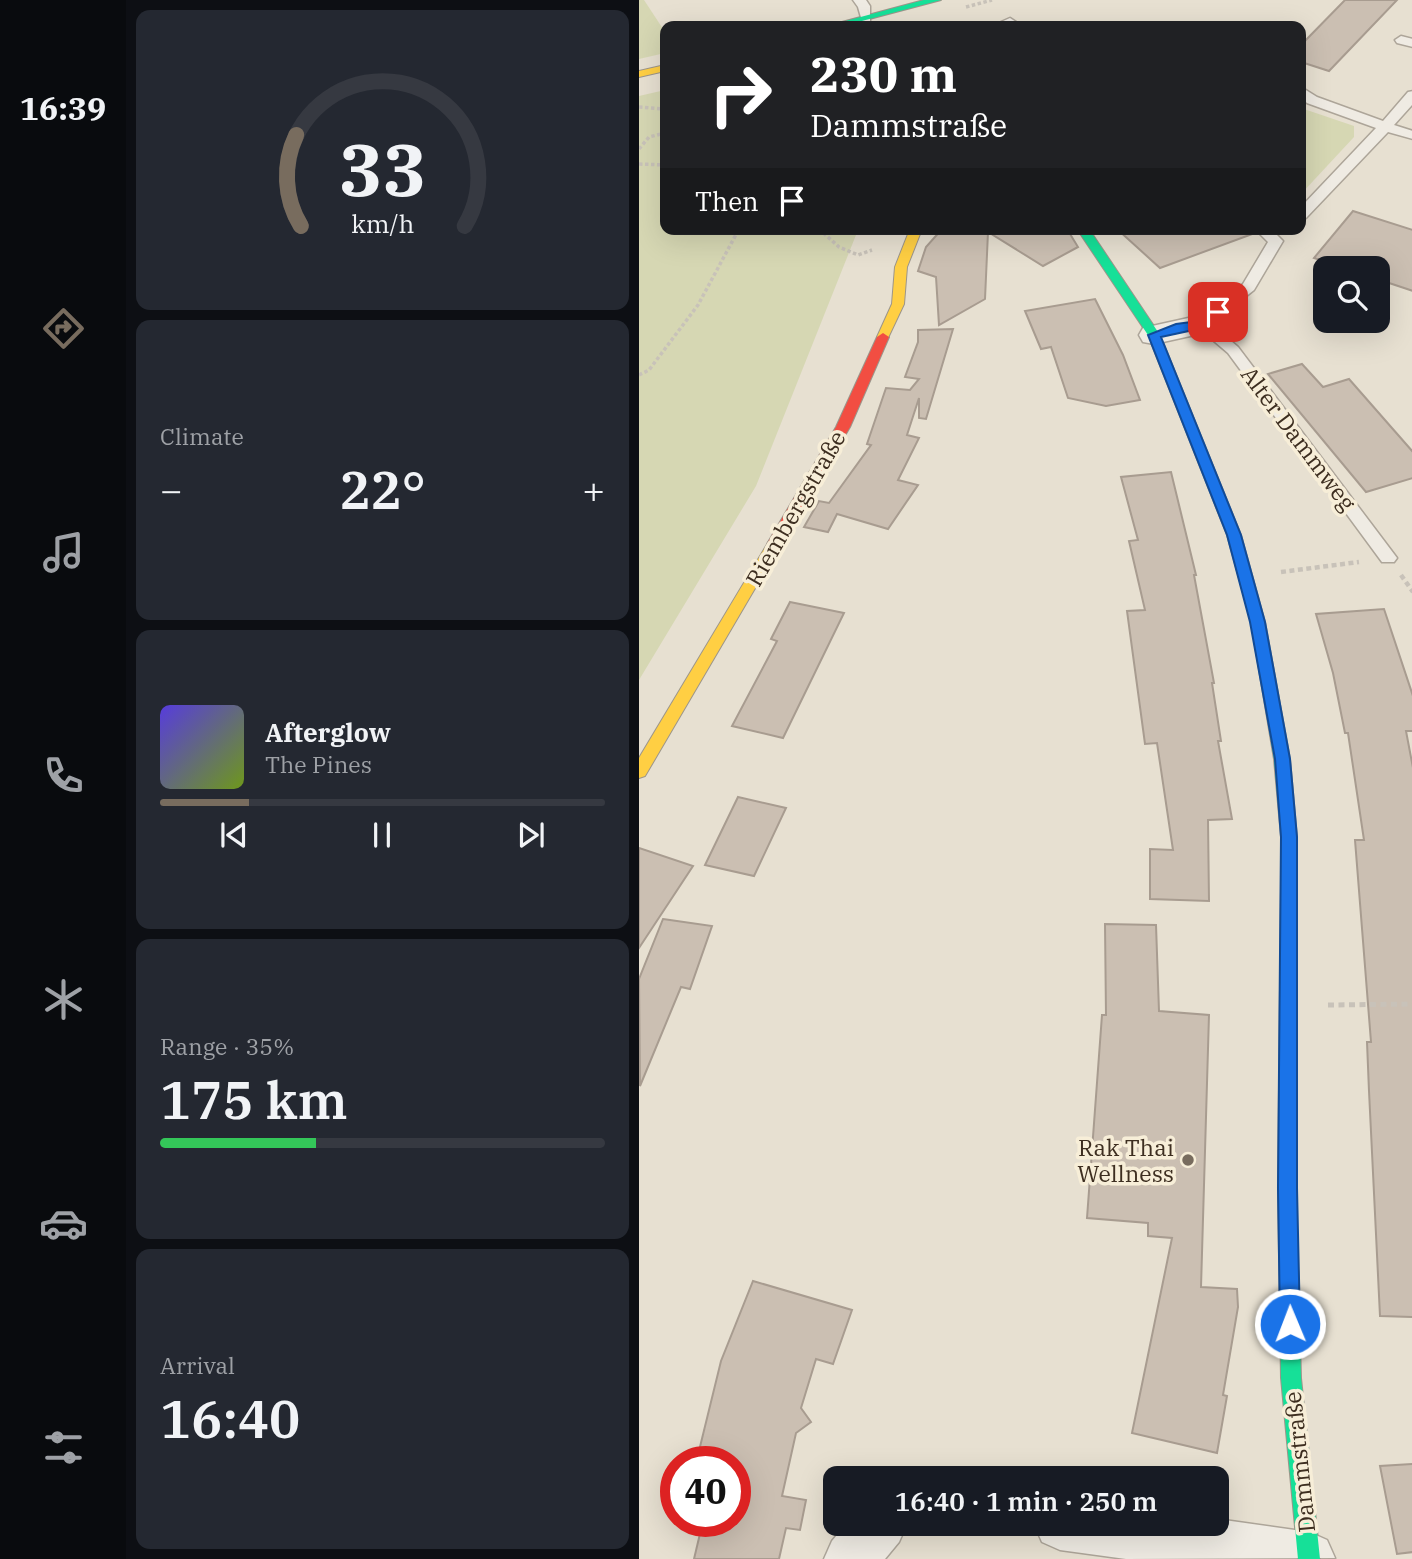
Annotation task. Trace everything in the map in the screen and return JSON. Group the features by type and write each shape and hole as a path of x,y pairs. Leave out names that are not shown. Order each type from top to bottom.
{"street":[{"path":"872,21 936,0"},
{"path":"639,74 660,69"},
{"name":"Riembergstraße","path":"639,772 843,427 898,304 901,267 914,235"},
{"name":"Dammstraße","path":"1087,235 1154,335 1234,535 1258,622 1282,759 1289,837 1287,1188 1291,1378 1309,1559"},
{"path":"1154,335 1203,324"},
{"path":"850,1559 870,1536"},
{"path":"1145,1536 1309,1559"}],"lane":[{"path":"859,0 869,21"},
{"path":"1306,210 1385,127 1412,94"},
{"path":"1306,96 1412,135"},
{"path":"1269,235 1276,241"},
{"path":"1203,324 1249,287 1282,235"},
{"name":"Alter Dammweg","path":"1203,324 1233,350 1388,558"}],"path":[{"path":"639,107 660,109"},
{"path":"639,149 649,137 660,134"},
{"path":"639,164 660,165"},
{"path":"639,375 649,370 698,305 736,235"},
{"path":"826,235 839,247 858,255 877,248 901,267"},
{"path":"1245,577 1388,558 1412,592"},
{"path":"1374,1005 1412,1004"}],"green space":[{"path":"639,0 644,0 660,24 660,54 639,59"},
{"path":"660,91 660,235 856,235 756,486 639,680 639,96"},
{"path":"1306,110 1354,126 1354,137 1306,189"}],"building":[{"path":"1345,0 1397,0 1329,71 1306,64 1306,40"},
{"path":"1353,211 1413,230 1413,291 1390,283 1390,256 1316,256"},
{"path":"937,235 988,235 985,299 939,325 936,277 918,271 926,247"},
{"path":"993,235 1071,235 1078,247 1043,266"},
{"path":"1124,235 1250,235 1160,268"},
{"path":"1095,299 1123,355 1140,400 1106,406 1068,398 1051,347 1041,349 1025,311"},
{"path":"953,329 926,419 919,418 919,398 907,435 919,438 898,480 918,485 888,529 837,514 828,532 804,527 819,501 829,503 871,445 867,444 886,388 910,390 919,379 905,377 918,342 918,330"},
{"path":"1302,364 1323,387 1349,379 1413,452 1413,478 1366,492 1268,374"},
{"path":"1171,472 1196,575 1214,683 1221,741 1218,741 1232,819 1208,820 1209,901 1150,899 1150,849 1173,850 1157,743 1145,744 1127,611 1145,610 1129,541 1138,540 1121,477"},
{"path":"790,602 844,613 783,738 732,726 777,641 771,639"},
{"path":"1384,609 1413,696 1413,731 1406,731 1413,768 1413,1317 1380,1316 1367,1042 1371,1042 1355,840 1364,840 1348,733 1345,733 1333,673 1316,614"},
{"path":"738,797 786,808 754,876 705,865"},
{"path":"639,848 693,866 639,948"},
{"path":"663,919 712,926 690,989 681,987 640,1086 639,979"},
{"path":"1105,924 1156,925 1159,1011 1209,1015 1201,1287 1237,1289 1238,1307 1223,1395 1227,1396 1217,1453 1132,1433 1172,1238 1148,1236 1148,1223 1087,1218 1102,1015 1106,1015"},
{"path":"753,1281 852,1310 833,1364 816,1359 801,1408 811,1422 796,1433 782,1496 806,1500 800,1530 786,1528 779,1559 694,1559 699,1537 751,1537 751,1446 700,1446 721,1361"},
{"path":"1413,1464 1413,1552 1397,1554 1380,1466"}],"traffic: fast":[{"path":"852,21 936,0"},
{"path":"1087,235 1154,335 1234,535 1258,622 1282,759 1289,837 1289,890"},
{"path":"1287,1191 1291,1378 1309,1559"}],"traffic: slow":[{"path":"639,74 660,69"},
{"path":"883,337 898,304 901,267 914,235"},
{"path":"639,772 774,544"}],"traffic: jam":[{"path":"774,544 843,427 883,337"},
{"path":"1287,1191 1289,890"}],"place":[{"name":"Rak Thai Wellness","path":"1188,1160"}],"route":[{"path":"1218,312 1203,324 1154,335 1234,535 1258,622 1282,759 1289,837 1287,1188 1290,1324"}]}
